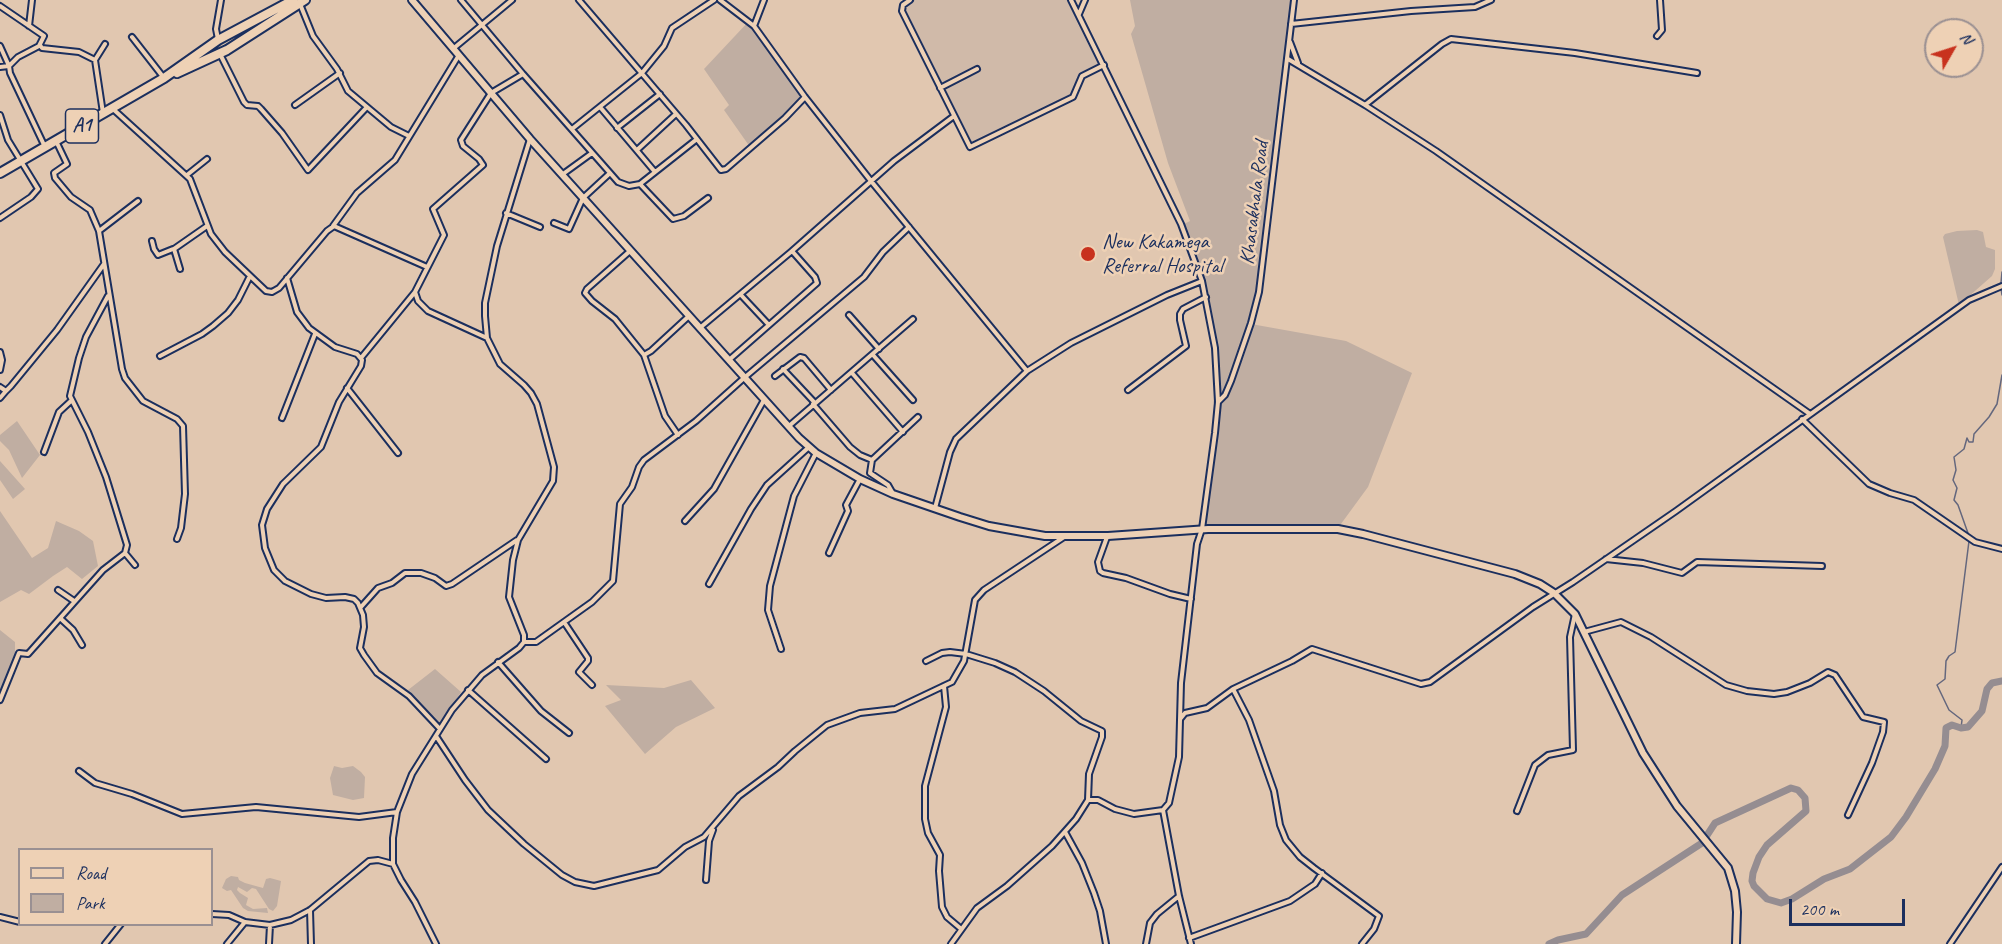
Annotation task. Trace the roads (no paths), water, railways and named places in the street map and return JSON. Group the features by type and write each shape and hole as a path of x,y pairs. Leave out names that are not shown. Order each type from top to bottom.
{"highway":[{"name":"A1","path":"164,78 220,54 299,1"},
{"name":"A1","path":"1,169 20,162 164,78 228,34 299,1"},
{"path":"228,34 235,45"}],"main road":[{"path":"412,0 530,139 701,327 764,400 816,453 860,479 935,509 989,526 1024,533 1065,537 1202,529 1338,529 1515,574 1540,584 1554,593 1575,614 1643,753 1677,806 1724,861 1731,875 1737,912 1736,944"}],"street":[{"path":"29,26 32,0"},
{"path":"218,40 216,29 220,0"},
{"path":"461,0 609,174 624,185 640,184 696,139"},
{"path":"454,48 512,0"},
{"path":"579,0 660,94 720,169 724,170 785,118 805,97"},
{"path":"572,129 642,73 664,46 671,30 714,0"},
{"path":"720,0 754,26 805,97 871,181 1027,371"},
{"path":"754,26 764,0"},
{"path":"910,0 903,5 902,10 970,147 1073,97 1082,76 1104,65"},
{"path":"1071,0 1175,210 1202,281 1215,348 1218,402 1202,529 1197,544 1181,683 1179,757 1169,803 1163,810 1134,814 1115,809 1098,800 1088,800"},
{"path":"1078,14 1085,0"},
{"name":"Khasakhala Road","path":"1218,402 1225,395 1231,381 1251,323 1258,292 1294,0"},
{"path":"1291,24 1410,11 1475,8 1491,0"},
{"path":"1657,36 1662,30 1660,0"},
{"path":"299,1 313,36 340,73 348,91 391,127 409,136"},
{"path":"0,6 44,36 40,45 18,57 9,66 0,67"},
{"path":"132,37 164,78"},
{"path":"1365,105 1451,39 1575,53 1696,73"},
{"path":"1289,40 1299,64"},
{"path":"103,114 95,60 105,44"},
{"path":"40,45 42,48 79,52 95,60"},
{"path":"0,46 45,148"},
{"path":"220,54 244,102 250,106 258,106 282,133 308,170 367,107"},
{"path":"112,108 187,175 194,185 207,226 225,252 262,288 272,292 333,226 357,193 395,160 459,54"},
{"path":"1288,59 1436,151 1810,414"},
{"path":"940,88 977,69"},
{"path":"295,105 340,73"},
{"path":"441,729 409,696 378,673 364,655 360,648 364,627 361,607 354,599 326,598 311,594 281,579 265,548 262,530 263,516 275,495 324,442 339,402 361,366 361,358 415,292 444,235 432,210 483,165 463,146 461,141 491,93 523,74"},
{"path":"617,128 660,94"},
{"path":"600,107 655,172"},
{"path":"637,150 676,114"},
{"path":"0,116 8,140 37,186 37,191 31,197 0,218"},
{"path":"701,327 741,295 894,161 954,116"},
{"path":"436,944 416,902 400,880 393,864 393,838 397,812 412,774 468,690 482,675 524,642 524,635 509,597 509,586 518,540 553,481 554,467 534,399 524,386 500,364 487,338 485,303 506,213 530,139"},
{"path":"56,141 67,164 55,172 55,178 71,198 90,210 99,231 108,296 125,378 143,400 183,426 185,494 181,528 177,538"},
{"path":"562,174 592,153"},
{"path":"187,175 207,159"},
{"path":"554,223 569,229 583,198 609,174"},
{"path":"640,184 673,219 684,216 708,198"},
{"path":"99,231 138,201"},
{"path":"506,213 540,227"},
{"path":"152,241 158,255 174,249 207,226"},
{"path":"333,226 427,267"},
{"path":"524,642 536,642 592,602 614,581 620,504 632,487 644,460 678,435 864,277 883,252 909,227"},
{"path":"174,249 180,269"},
{"path":"631,251 585,293 615,319 644,356 665,416 678,435"},
{"path":"729,360 817,283 792,251"},
{"path":"0,398 57,330 104,263"},
{"path":"160,356 193,339 228,313 238,300 250,276"},
{"path":"287,278 297,312 315,334 334,346 357,354 361,358"},
{"path":"935,509 950,452 956,439 1027,371 1071,343 1167,295 1202,281"},
{"path":"1180,719 1185,713 1207,708 1233,689 1312,649 1427,684 1554,593 1676,510 1969,300 2002,286"},
{"path":"415,292 418,301 428,312 487,338"},
{"path":"741,295 769,325"},
{"path":"0,700 19,653 28,654 103,570 125,553 127,545 106,477 72,400 71,387 79,358 95,318 108,296"},
{"path":"1128,390 1186,346 1179,320 1180,314 1183,309 1206,297"},
{"path":"849,315 879,349"},
{"path":"644,356 689,316"},
{"path":"789,426 914,319"},
{"path":"282,418 315,334"},
{"path":"0,352 2,360 0,370"},
{"path":"873,355 913,400"},
{"path":"775,376 795,358 804,358 831,390"},
{"path":"783,369 850,447 860,455 872,460"},
{"path":"852,373 903,432"},
{"path":"0,387 6,391"},
{"path":"348,388 398,453"},
{"path":"44,452 56,417 72,400"},
{"path":"685,521 714,489 764,400"},
{"path":"893,494 888,485 870,473 872,460 918,417"},
{"path":"1802,419 1869,484 1914,500 1975,542 2002,549"},
{"path":"709,584 751,509 768,485 809,447"},
{"path":"781,649 768,610 770,586 794,496 816,453"},
{"path":"829,554 848,511 846,505 860,479"},
{"path":"1108,536 1098,562 1103,573 1191,599"},
{"path":"436,736 476,797 524,844 562,875 575,882 594,886 658,870 676,854 704,837 739,796 778,767 827,725 860,713 895,709 944,687 957,677 966,654 975,600 984,590 1065,537"},
{"path":"361,607 378,588 392,583 405,573 421,573 435,578 446,586 452,584 518,540"},
{"path":"125,553 135,565"},
{"path":"1605,559 1643,563 1682,573 1697,562 1822,566"},
{"path":"57,590 74,602"},
{"path":"1517,811 1535,765 1548,755 1573,750 1570,637 1575,614"},
{"path":"60,618 73,630 82,645"},
{"path":"564,622 588,658 579,672 592,686"},
{"path":"1584,632 1621,622 1651,637 1726,685 1747,691 1774,694 1787,692 1810,683 1828,672 1835,675 1863,717 1884,722 1872,763 1848,816"},
{"path":"926,661 942,653 966,654 995,663 1015,672 1044,691 1081,721 1102,731 1089,774 1088,800 1065,832 1007,886 977,908 960,928 951,944"},
{"path":"498,662 541,711 570,733"},
{"path":"944,687 946,707 925,786 925,819 928,833 940,855 942,908 947,917 960,928"},
{"path":"1233,689 1250,720 1274,791 1280,825 1286,840 1300,857 1379,916 1374,929 1362,944"},
{"path":"468,690 546,759"},
{"path":"80,771 95,783 132,794 182,814 256,807 359,817 397,812"},
{"path":"1163,810 1179,896 1191,944"},
{"path":"706,880 709,841 713,829"},
{"path":"1065,832 1082,863 1094,893 1106,944"},
{"path":"213,914 229,915 245,922 270,925 291,920 310,910 369,861 378,860 393,864"},
{"path":"1950,944 2002,867"},
{"path":"1189,938 1290,901 1315,884 1322,873"},
{"path":"1146,944 1150,923 1157,914 1179,896"},
{"path":"310,910 311,944"},
{"path":"0,917 18,922"},
{"path":"227,944 245,922"},
{"path":"269,944 270,925"},
{"path":"105,944 119,926"}],"waterway":[{"path":"2001,283 2002,272"},
{"path":"2001,289 2002,295"},
{"path":"1969,536 1954,500 1957,488 1953,480 1956,470 1954,457 1964,449 1967,438 1969,442 1973,442 1974,434 1997,404 2002,375"},
{"path":"1961,728 1962,720 1949,710 1937,685 1945,679 1946,661 1955,652 1969,541"},
{"path":"1549,944 1586,934 1622,895 1702,843 1715,823 1791,788 1798,790 1805,798 1806,811 1767,845 1753,873 1754,886 1767,899 1781,903 1792,899 1824,879 1850,869 1891,837 1906,817 1935,769 1945,746 1946,728 1952,725 1961,728 1968,727 1982,711 1987,689 1992,683 2002,681"}],"place":[{"name":"New Kakamega Referral Hospital","path":"1088,254"}]}
